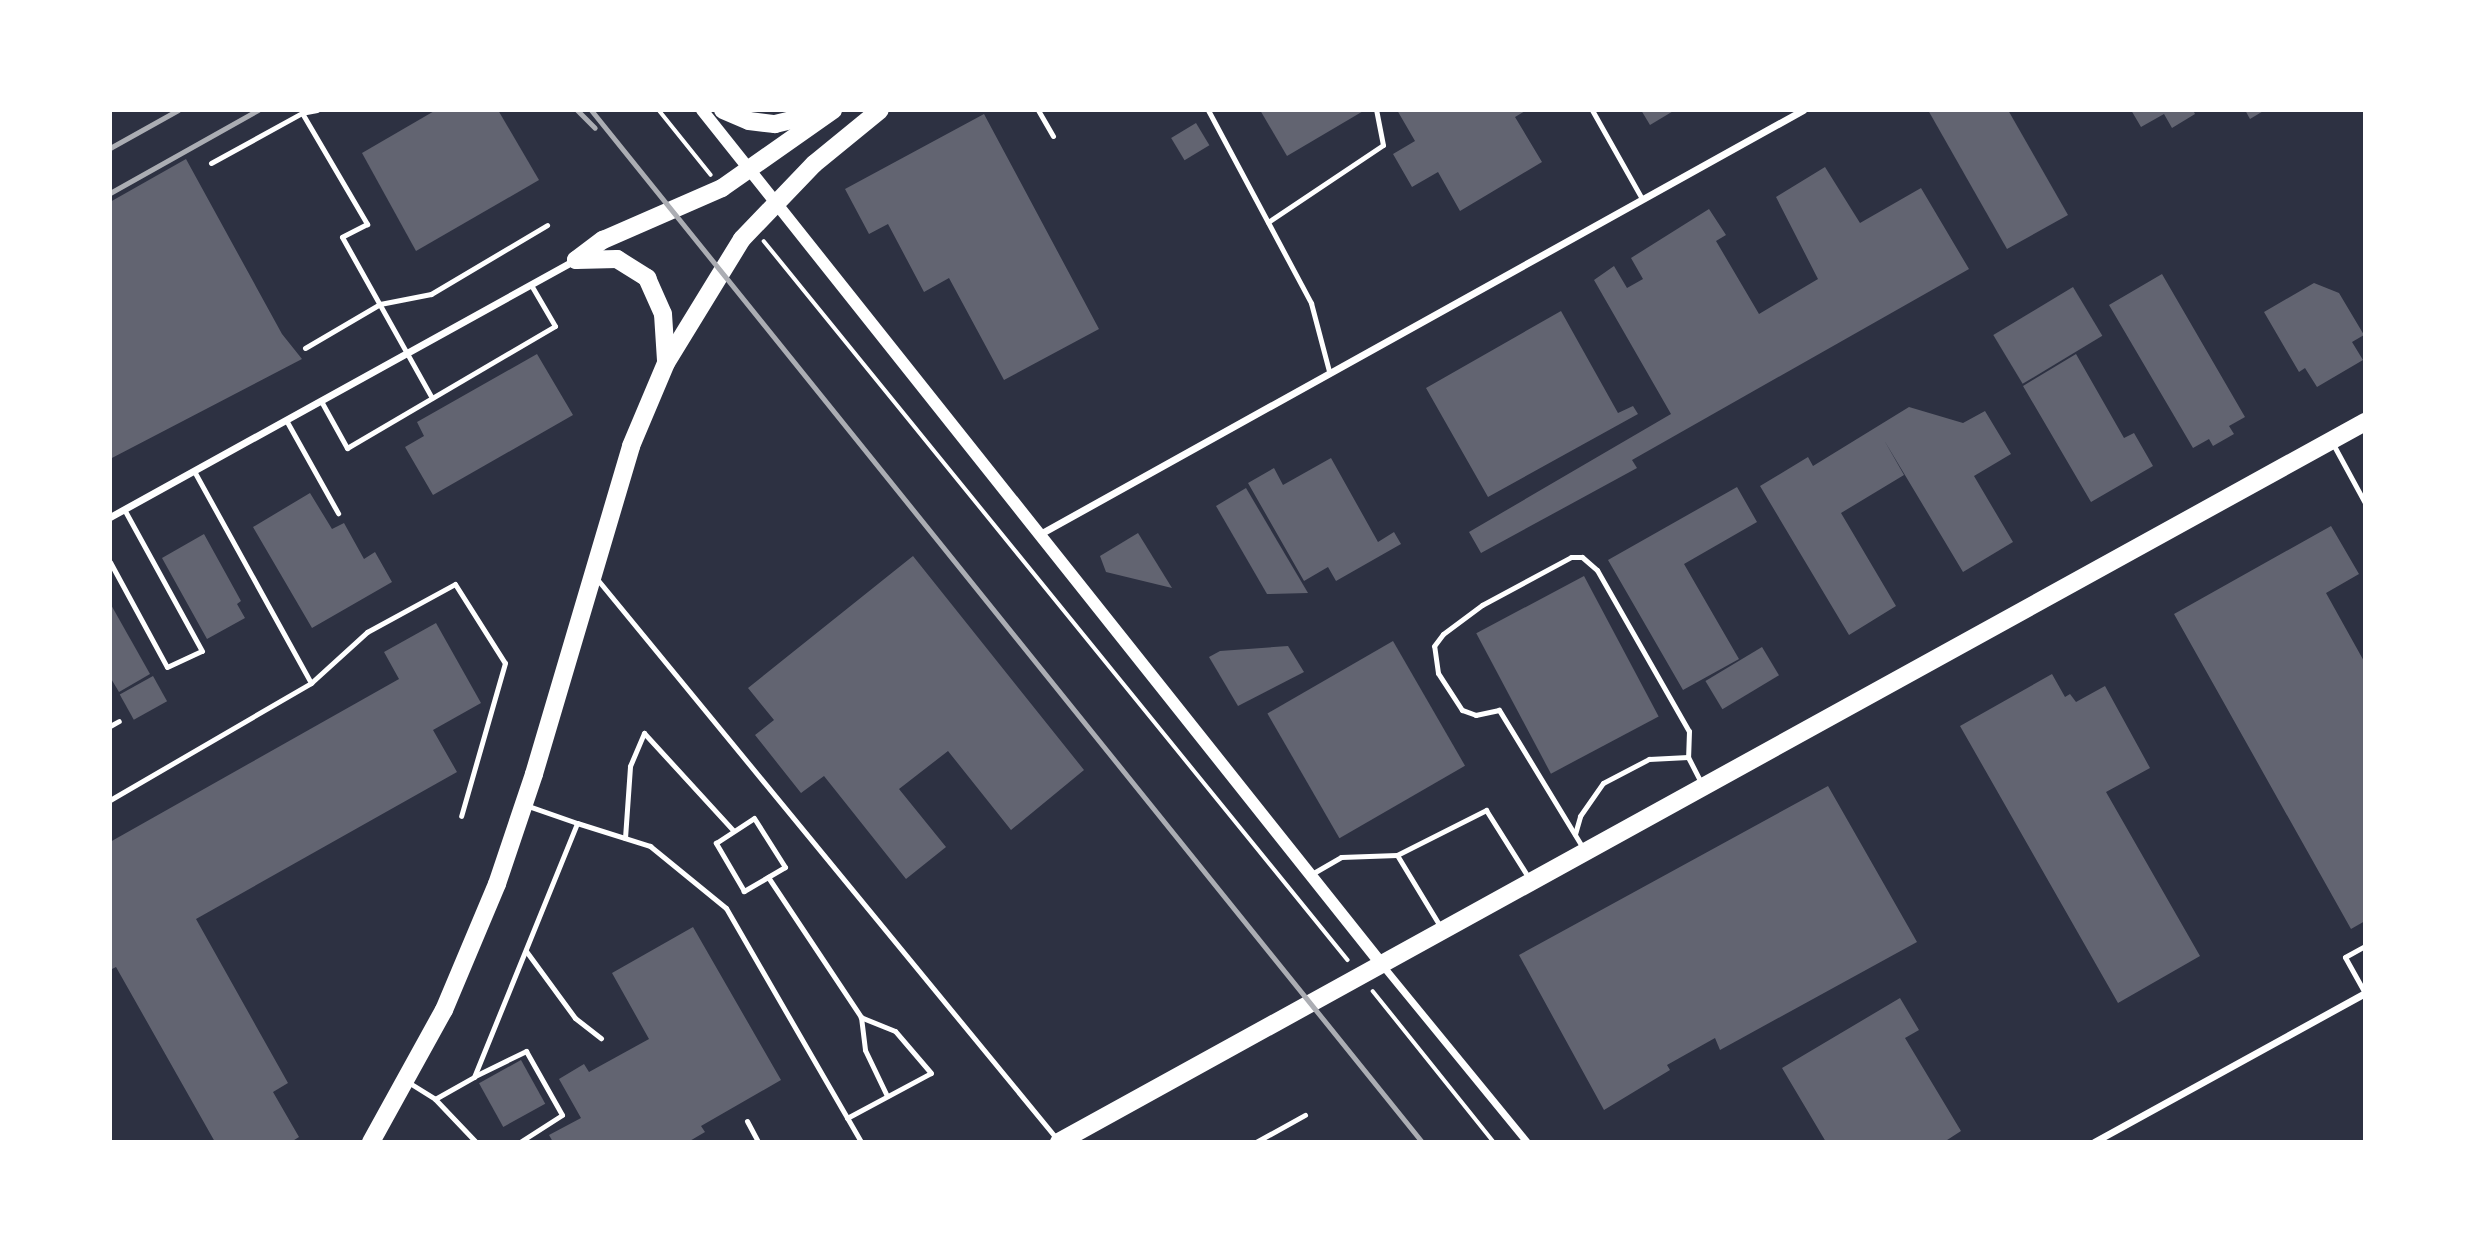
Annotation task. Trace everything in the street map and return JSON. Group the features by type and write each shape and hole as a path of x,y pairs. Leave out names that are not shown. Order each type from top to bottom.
{"main road":[{"path":"723,110 749,121 775,124 832,110"},
{"path":"576,260 603,240 722,188 751,171 832,110"},
{"path":"371,1142 407,1081 462,970 524,805 631,446 666,363 719,270 753,227 776,202 880,110"},
{"path":"576,260 617,259 647,278 663,314 666,363"},
{"path":"1059,1142 1533,884 2365,422"}],"street":[{"path":"702,110 1310,875 1527,1142"},
{"path":"1040,534 1641,197 1803,110"},
{"path":"110,517 576,260"},
{"path":"2094,1142 2365,993"}],"lane":[{"path":"211,163 302,113 317,110"},
{"path":"1038,110 1053,136"},
{"path":"1208,110 1311,303 1329,371"},
{"path":"1268,222 1382,145 1376,110"},
{"path":"1592,110 1641,197"},
{"path":"302,113 367,224 342,237 432,398"},
{"path":"305,348 380,304 430,294 547,225"},
{"path":"321,401 347,448 555,326 531,285"},
{"path":"286,420 338,513"},
{"path":"2331,440 2365,503"},
{"path":"194,471 311,682"},
{"path":"110,562 167,667 202,650 124,509"},
{"path":"1586,854 1499,710 1476,715 1462,710 1438,673 1434,646 1482,605 1571,557 1582,557 1597,570 1689,731 1688,757 1704,788"},
{"path":"594,575 1059,1142"},
{"path":"110,800 311,682 367,632 455,584 505,663 461,816"},
{"path":"110,726 119,721"},
{"path":"625,838 630,766 644,733 733,830"},
{"path":"1575,834 1580,816 1603,783 1649,759 1688,757"},
{"path":"524,805 650,845 726,908 861,1142"},
{"path":"1310,875 1341,857 1397,855 1486,810 1533,884"},
{"path":"754,818 785,867 768,877 744,891 716,843 754,818"},
{"path":"474,1077 577,822"},
{"path":"1397,855 1443,932"},
{"path":"768,877 861,1017 866,1049 887,1096"},
{"path":"2365,946 2345,957 2365,993"},
{"path":"526,951 575,1018 601,1038"},
{"path":"847,1118 931,1073 895,1031 861,1017"},
{"path":"435,1099 526,1051 562,1115 520,1142"},
{"path":"407,1081 435,1099 476,1142"},
{"path":"1256,1142 1305,1115"},
{"path":"747,1121 758,1142"}],"path":[{"path":"659,110 722,188"},
{"path":"753,227 1494,1142"}],"building":[{"path":"436,110 498,110 539,180 416,251 362,153"},
{"path":"1260,110 1365,110 1287,156"},
{"path":"1397,110 1527,110 1515,117 1542,162 1460,211 1438,172 1412,187 1393,154 1415,141"},
{"path":"1641,110 1675,110 1650,125"},
{"path":"1928,110 2008,110 2068,215 2007,249"},
{"path":"2131,110 2193,110 2195,114 2172,128 2164,114 2141,127"},
{"path":"2245,110 2265,110 2250,119"},
{"path":"984,114 1099,329 1004,380 949,278 924,292 888,224 869,234 845,189"},
{"path":"1196,123 1209,145 1185,160 1171,138"},
{"path":"186,159 282,334 302,359 110,459 110,202"},
{"path":"1825,167 1860,223 1921,188 1969,269 1632,460 1637,468 1481,553 1469,532 1671,414 1594,280 1614,266 1627,288 1643,279 1631,258 1709,209 1726,235 1716,241 1759,314 1818,279 1776,197"},
{"path":"2162,274 2245,417 2229,426 2234,434 2213,446 2209,439 2193,448 2109,305"},
{"path":"2314,283 2339,293 2364,335 2352,342 2363,360 2317,387 2305,368 2299,372 2264,312"},
{"path":"2073,287 2102,336 2023,384 1993,335"},
{"path":"1561,311 1618,413 1633,406 1638,414 1488,497 1426,388"},
{"path":"537,354 573,415 433,495 405,447 424,436 417,422"},
{"path":"2076,354 2124,438 2134,433 2153,466 2091,502 2023,386"},
{"path":"1909,407 1963,423 1985,411 2011,454 1974,476 2013,542 1963,572 1884,440 1904,475 1841,513 1896,606 1849,635 1760,486 1808,457 1813,466"},
{"path":"1331,458 1378,542 1394,532 1401,544 1336,581 1328,567 1304,581 1248,483 1274,468 1283,485"},
{"path":"1737,487 1757,522 1684,564 1739,659 1683,690 1608,560"},
{"path":"1246,488 1308,593 1267,594 1216,506"},
{"path":"310,493 332,529 344,523 364,559 375,552 392,582 312,628 253,527"},
{"path":"2331,526 2359,574 2326,593 2365,663 2365,921 2351,929 2174,614"},
{"path":"1138,533 1172,588 1106,572 1100,556"},
{"path":"204,534 241,601 237,604 245,618 207,639 162,558"},
{"path":"913,556 1084,770 1011,830 948,751 899,789 946,847 906,879 824,776 801,793 755,735 774,720 748,688"},
{"path":"1584,576 1659,716 1551,774 1476,633"},
{"path":"110,603 150,674 119,692 110,677"},
{"path":"436,623 481,703 433,730 457,772 196,919 288,1083 273,1092 299,1137 291,1142 215,1142 116,967 110,970 110,842 399,679 384,652"},
{"path":"1393,641 1465,766 1339,838 1267,714"},
{"path":"1288,646 1304,672 1238,706 1209,657 1220,651"},
{"path":"1762,647 1779,675 1722,709 1705,681"},
{"path":"2052,674 2065,697 2070,694 2076,702 2105,686 2150,768 2106,792 2200,956 2118,1003 1960,726"},
{"path":"153,676 167,701 134,720 120,694"},
{"path":"1828,786 1917,942 1720,1050 1715,1038 1667,1065 1670,1070 1604,1110 1519,955"},
{"path":"693,927 781,1080 701,1126 705,1132 688,1142 553,1142 549,1135 581,1118 559,1079 584,1064 589,1072 649,1039 612,973"},
{"path":"1900,998 1919,1030 1905,1038 1961,1131 1944,1142 1826,1142 1782,1068"},
{"path":"521,1060 545,1104 503,1127 479,1083"}],"railway":[{"path":"110,148 178,110"},
{"path":"110,193 258,110"},
{"path":"577,110 595,128"},
{"path":"591,110 1422,1142"}]}
